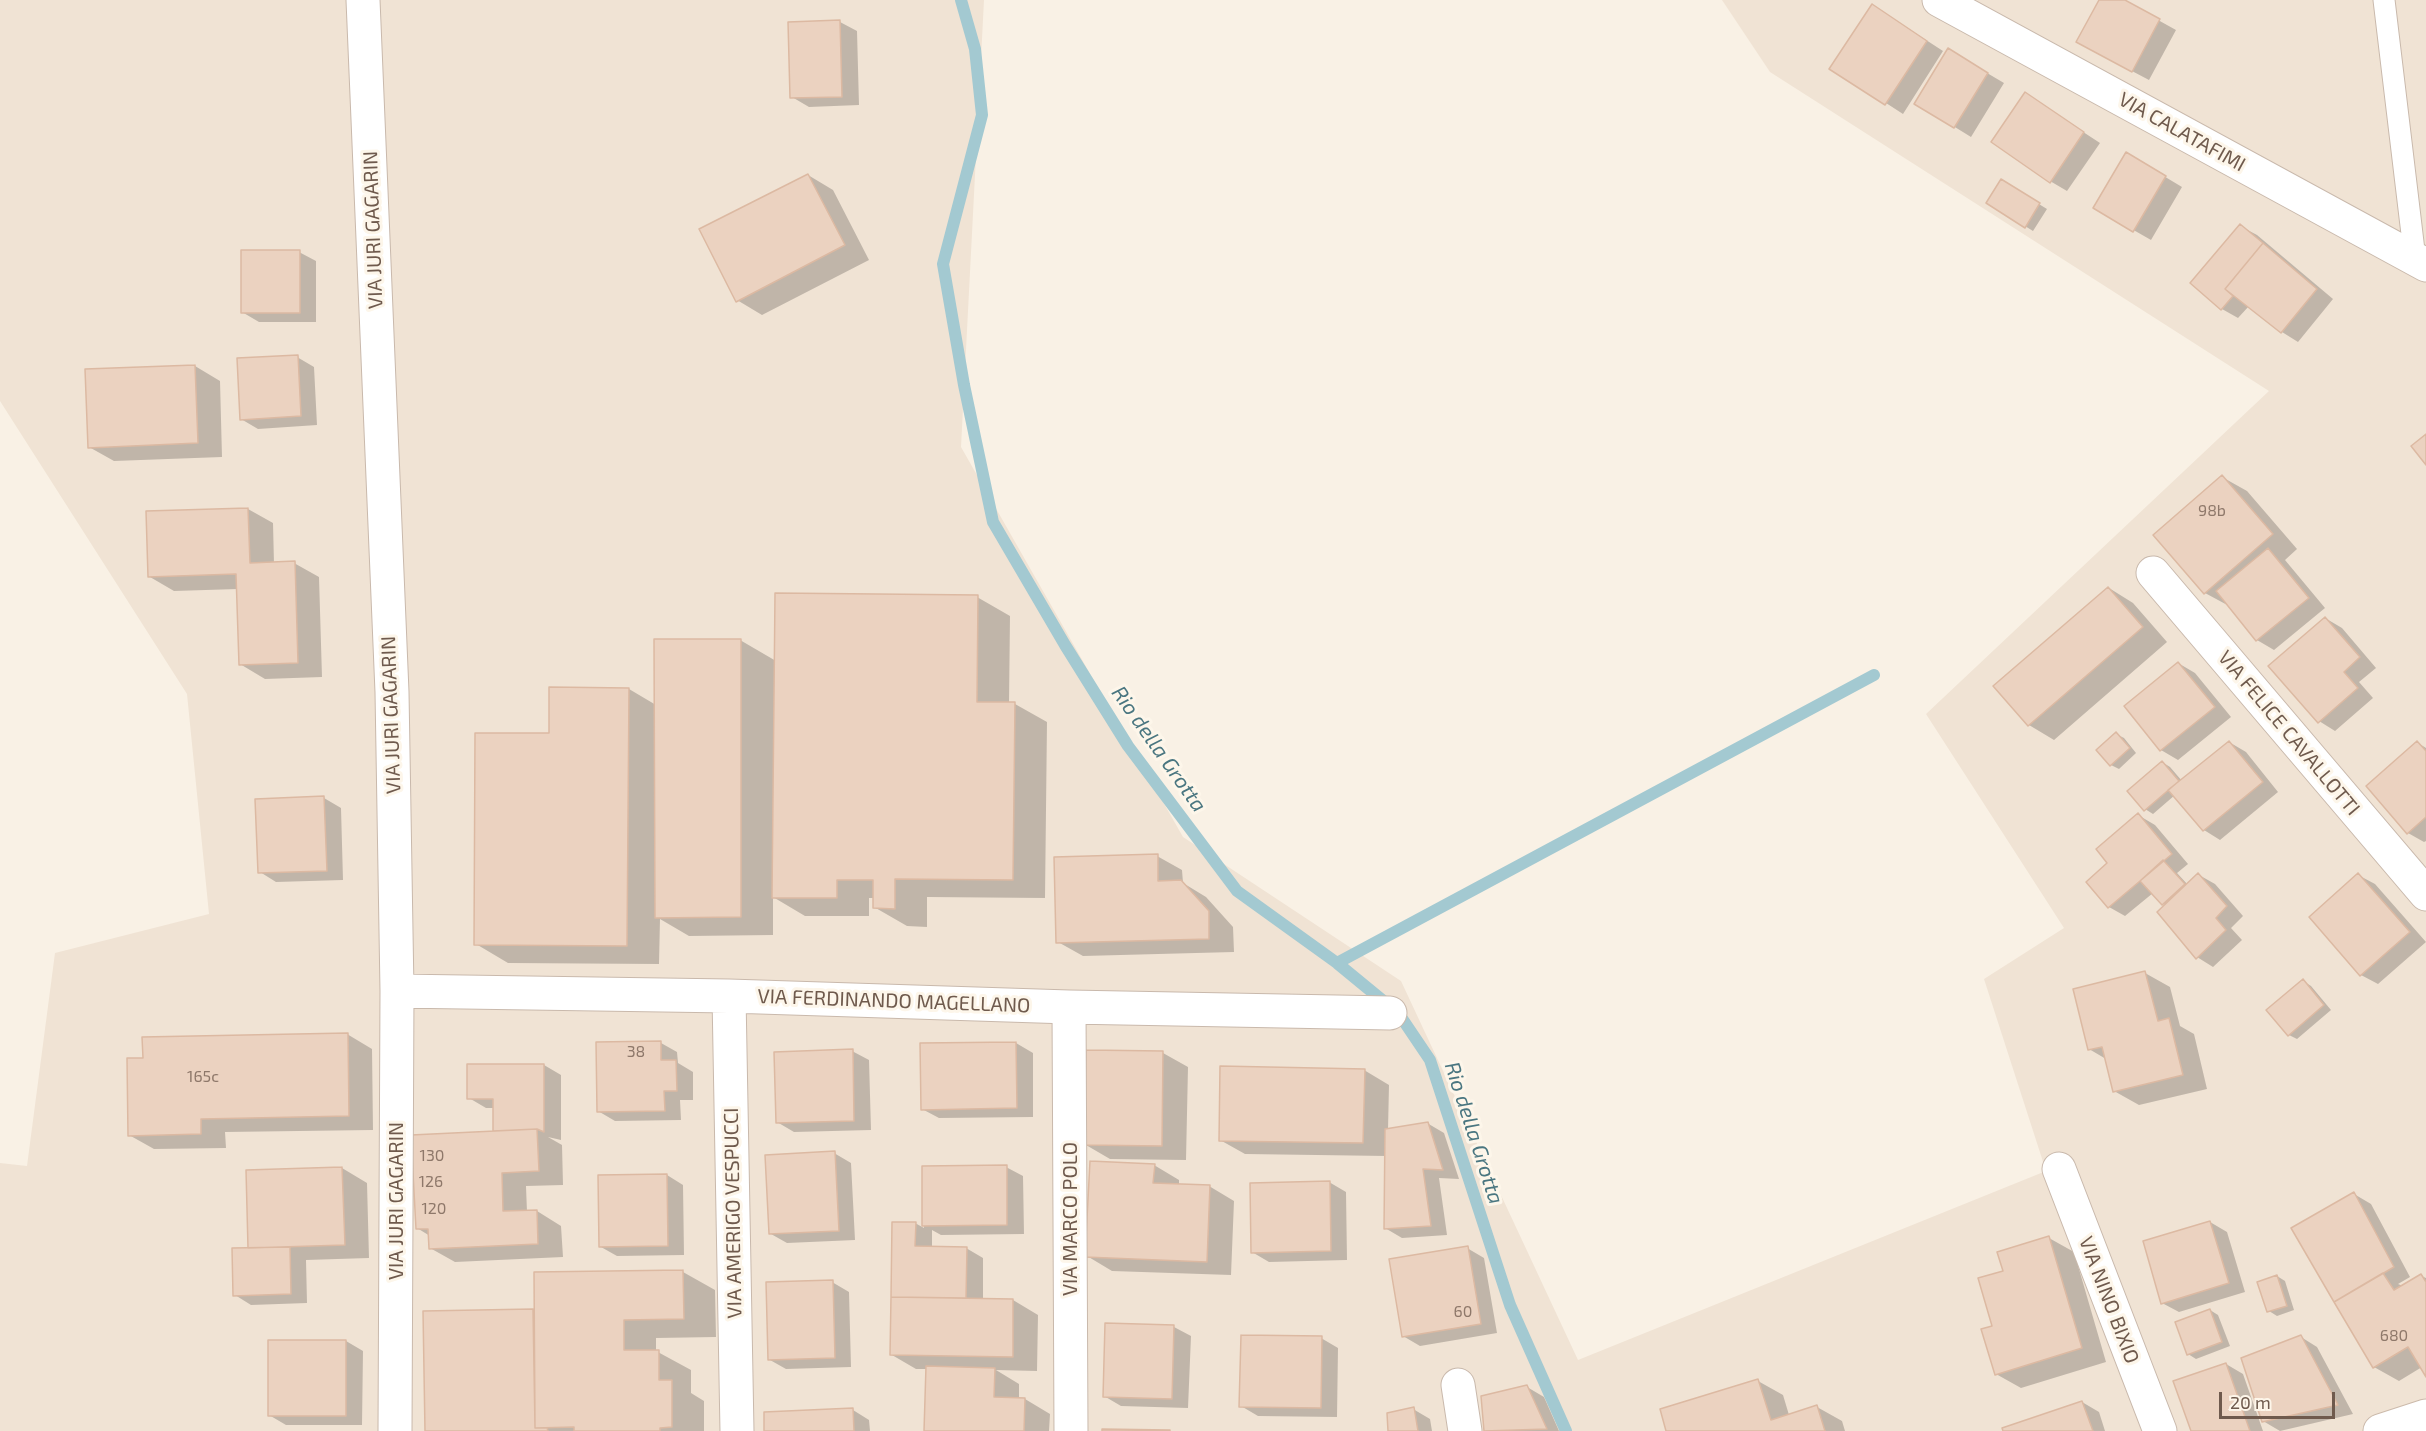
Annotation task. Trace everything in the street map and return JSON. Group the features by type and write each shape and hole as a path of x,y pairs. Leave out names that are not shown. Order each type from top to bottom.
{"street":[{"name":"VIA JURI GAGARIN","path":"363,0 392,692 397,991 395,1431"},
{"name":"VIA CALATAFIMI","path":"1939,0 2420,262"},
{"name":"VIA FELICE CAVALLOTTI","path":"2153,573 2426,894"},
{"name":"VIA FERDINANDO MAGELLANO","path":"397,991 729,996 1069,1007 1390,1013"},
{"name":"VIA AMERIGO VESPUCCI","path":"729,996 737,1431"},
{"name":"VIA MARCO POLO","path":"1069,1007 1071,1431"},
{"name":"VIA NINO BIXIO","path":"2059,1169 2160,1431"},
{"path":"1458,1385 1465,1431"},
{"path":"2380,1431 2426,1416"}],"lane":[{"path":"2384,0 2420,262"}],"shaded area":[{"path":"0,0 984,0 961,447 1183,837 1401,981 1578,1360 2046,1171 1984,979 2064,928 1926,714 2269,391 1770,72 1722,0 2426,0 2426,1431 0,1431 0,1163 27,1166 55,953 209,914 187,694 0,401"}],"building":[{"path":"2099,0 2125,0 2160,19 2132,72 2076,42"},
{"path":"1872,4 1927,41 1885,105 1829,69"},
{"path":"840,20 842,97 790,98 788,22"},
{"path":"1948,48 1988,73 1954,128 1914,104"},
{"path":"2025,92 2084,132 2050,183 1991,142"},
{"path":"2126,152 2166,176 2133,232 2093,208"},
{"path":"808,174 845,245 736,302 699,229"},
{"path":"2001,179 2040,203 2025,228 1986,203"},
{"path":"2240,224 2263,243 2225,289 2233,296 2221,310 2190,283"},
{"path":"2263,243 2317,289 2281,333 2225,289"},
{"path":"241,250 300,250 300,313 241,313"},
{"path":"298,355 301,416 240,420 237,358"},
{"path":"195,365 198,443 88,448 85,369"},
{"path":"2426,434 2426,465 2411,446"},
{"path":"2222,475 2273,534 2204,594 2153,535"},
{"path":"248,508 250,563 295,561 298,663 239,665 236,574 148,577 146,511"},
{"path":"2268,548 2309,598 2256,641 2216,591"},
{"path":"2108,587 2143,627 2028,726 1993,686"},
{"path":"775,593 978,595 977,702 1015,702 1013,880 895,879 895,909 873,908 873,880 837,880 837,898 772,898"},
{"path":"2325,617 2360,657 2344,672 2358,688 2318,723 2268,666"},
{"path":"654,639 741,639 741,917 655,918"},
{"path":"2178,662 2215,707 2160,751 2124,706"},
{"path":"549,687 629,688 627,946 474,945 475,733 549,733"},
{"path":"2116,732 2130,748 2110,766 2096,750"},
{"path":"2229,741 2263,782 2203,831 2168,790"},
{"path":"2417,741 2426,751 2426,817 2407,834 2366,786"},
{"path":"2162,761 2179,781 2144,811 2127,791"},
{"path":"324,796 327,871 258,873 255,799"},
{"path":"2138,813 2172,854 2108,908 2086,882 2107,863 2096,849"},
{"path":"1158,854 1158,881 1181,880 1209,911 1209,939 1056,943 1054,857"},
{"path":"2163,860 2185,884 2162,905 2140,881"},
{"path":"2198,873 2227,906 2216,918 2226,930 2196,959 2157,912"},
{"path":"2358,873 2410,932 2360,976 2309,917"},
{"path":"2145,971 2158,1021 2169,1018 2183,1075 2113,1092 2102,1047 2088,1050 2073,989"},
{"path":"2303,979 2324,1005 2288,1036 2266,1010"},
{"path":"348,1033 349,1116 201,1119 201,1134 128,1136 127,1058 143,1058 142,1037"},
{"path":"661,1041 661,1060 676,1060 677,1091 664,1091 665,1111 597,1112 596,1042"},
{"path":"1016,1042 1017,1108 921,1110 920,1043"},
{"path":"853,1049 854,1121 776,1123 774,1052"},
{"path":"1086,1050 1163,1051 1162,1146 1084,1145"},
{"path":"467,1064 544,1064 544,1132 537,1129 493,1131 493,1099 467,1099"},
{"path":"1220,1066 1365,1069 1363,1143 1219,1141"},
{"path":"1428,1122 1443,1170 1423,1169 1431,1226 1384,1229 1385,1129"},
{"path":"537,1129 539,1171 502,1173 503,1211 537,1210 538,1244 429,1249 428,1229 416,1229 411,1135"},
{"path":"835,1151 839,1231 769,1234 765,1155"},
{"path":"1090,1161 1155,1164 1153,1183 1210,1185 1207,1262 1085,1257"},
{"path":"1007,1165 1007,1225 922,1226 922,1166"},
{"path":"342,1167 345,1245 248,1248 246,1170"},
{"path":"667,1174 668,1246 599,1247 598,1175"},
{"path":"1330,1181 1331,1251 1251,1253 1250,1183"},
{"path":"2354,1192 2394,1267 2334,1302 2291,1228"},
{"path":"2210,1221 2229,1283 2161,1304 2143,1241"},
{"path":"892,1222 916,1222 915,1246 967,1247 966,1298 891,1297"},
{"path":"2049,1236 2082,1348 1995,1375 1981,1329 1992,1326 1978,1278 2003,1271 1997,1252"},
{"path":"1468,1246 1481,1324 1402,1337 1389,1259"},
{"path":"290,1247 291,1294 233,1296 232,1248"},
{"path":"683,1270 684,1319 624,1320 624,1350 659,1350 659,1380 672,1380 672,1427 660,1428 660,1431 574,1431 574,1427 535,1428 534,1272"},
{"path":"2383,1273 2394,1290 2421,1274 2426,1282 2426,1377 2408,1347 2373,1368 2334,1302"},
{"path":"2277,1275 2287,1306 2267,1312 2257,1282"},
{"path":"833,1280 835,1358 768,1360 766,1282"},
{"path":"891,1297 1013,1299 1013,1357 890,1355"},
{"path":"533,1309 535,1428 547,1428 548,1431 425,1431 423,1311"},
{"path":"2210,1309 2222,1342 2187,1355 2175,1322"},
{"path":"1105,1323 1174,1325 1172,1399 1103,1397"},
{"path":"1241,1335 1322,1336 1321,1408 1239,1407"},
{"path":"2301,1335 2338,1405 2262,1422 2241,1358"},
{"path":"268,1340 346,1340 346,1416 268,1416"},
{"path":"2226,1363 2250,1431 2191,1431 2173,1381"},
{"path":"926,1366 995,1368 994,1397 1025,1398 1024,1431 924,1431"},
{"path":"1758,1379 1771,1420 1817,1405 1825,1431 1666,1431 1660,1409"},
{"path":"1527,1385 1547,1429 1484,1431 1481,1396"},
{"path":"2082,1401 2093,1431 2003,1431 2002,1428"},
{"path":"1414,1407 1418,1431 1388,1431 1387,1413"},
{"path":"853,1408 854,1431 764,1431 764,1412"},
{"path":"1102,1429 1170,1430 1170,1431 1102,1431"}],"waterway":[{"name":"Rio della Grotta","path":"961,0 975,49 982,115 943,264 964,385 993,522 1065,645 1128,746 1237,891 1337,963 1399,1014 1430,1060 1510,1305 1566,1431"},
{"path":"1337,963 1874,675"}]}
